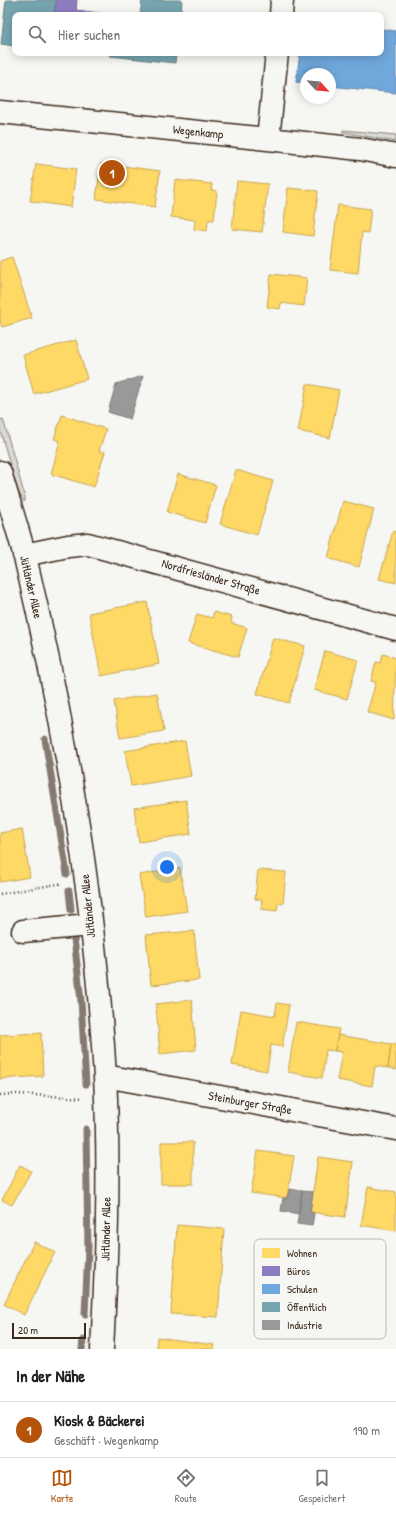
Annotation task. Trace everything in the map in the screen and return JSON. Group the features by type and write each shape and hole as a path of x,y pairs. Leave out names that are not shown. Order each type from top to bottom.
{"street":[{"path":"281,12 282,0"},
{"path":"268,139 277,56"},
{"name":"Wegenkamp","path":"0,112 360,149 396,156"},
{"name":"Jütländer Allee","path":"0,472 24,555 62,728 86,879 106,1099 106,1265 102,1349"},
{"name":"Nordfriesländer Straße","path":"24,555 78,544 95,545 396,629"},
{"path":"22,931 90,925"},
{"name":"Steinburger Straße","path":"105,1076 396,1129"}],"path":[{"path":"0,894 86,879"},
{"path":"0,1095 18,1094 106,1099"}],"shaded area":[{"path":"343,130 396,135 396,142 343,132"},
{"path":"3,419 25,497 24,502 17,489 0,430 0,420"}],"building: Wohnen":[{"path":"101,163 160,171 155,207 96,199"},
{"path":"36,164 76,169 71,207 30,201"},
{"path":"175,180 212,184 211,190 217,191 214,220 208,220 207,231 194,229 195,220 171,217"},
{"path":"237,181 268,184 262,232 232,229"},
{"path":"288,188 318,191 313,236 283,232"},
{"path":"338,205 371,209 368,233 362,232 358,273 330,270"},
{"path":"12,257 32,318 2,327 0,322 0,261"},
{"path":"271,274 307,278 304,306 281,303 280,309 267,307"},
{"path":"76,340 87,379 34,394 23,355"},
{"path":"307,384 339,390 330,438 298,431"},
{"path":"62,415 106,429 99,451 105,452 94,487 51,474 60,441 54,439"},
{"path":"236,470 273,481 257,535 220,524"},
{"path":"178,474 216,485 205,523 167,512"},
{"path":"343,501 374,509 359,567 328,558"},
{"path":"393,531 396,532 396,583 379,579"},
{"path":"147,602 159,664 101,676 89,613"},
{"path":"214,612 232,617 231,623 247,628 238,657 188,643 197,614 212,618"},
{"path":"273,638 305,646 289,703 257,694"},
{"path":"325,651 358,660 347,699 314,690"},
{"path":"383,654 396,658 394,720 367,712 376,682 371,681 376,662 380,663"},
{"path":"157,693 164,731 120,738 114,701"},
{"path":"185,741 191,776 131,786 125,751"},
{"path":"186,800 191,834 139,842 134,808"},
{"path":"22,829 30,877 0,882 0,833"},
{"path":"180,868 187,911 146,917 139,875"},
{"path":"258,870 286,872 283,904 278,903 277,911 261,909 262,900 255,899"},
{"path":"194,931 199,980 151,985 146,935"},
{"path":"192,1000 196,1050 160,1054 156,1004"},
{"path":"277,1003 289,1005 282,1047 271,1045 267,1071 232,1065 241,1010 275,1016"},
{"path":"296,1022 339,1029 335,1051 326,1050 322,1078 288,1072"},
{"path":"41,1033 43,1076 0,1079 0,1035"},
{"path":"338,1035 391,1044 388,1068 375,1066 372,1086 337,1080 342,1052 335,1051"},
{"path":"391,1044 396,1044 396,1070 388,1068"},
{"path":"161,1142 193,1142 193,1184 161,1184"},
{"path":"258,1151 294,1156 287,1198 251,1193"},
{"path":"318,1157 353,1162 345,1217 310,1212"},
{"path":"20,1165 31,1171 12,1205 2,1200"},
{"path":"368,1187 396,1192 396,1231 361,1225"},
{"path":"177,1225 224,1229 218,1317 171,1314"},
{"path":"34,1242 55,1252 24,1315 4,1304"},
{"path":"157,1337 214,1345 213,1349 156,1349"}],"building: Büros":[{"path":"56,0 77,0 76,10 91,12 54,12"}],"building: Schulen":[{"path":"384,29 396,31 396,93 336,87 336,68 300,68 300,82 296,82 300,56 384,56"}],"building: Öffentlich":[{"path":"6,0 56,0 54,12 12,12 12,46 1,44"},
{"path":"142,0 182,0 181,12 140,12"},
{"path":"110,56 176,56 175,63"}],"building: Industrie":[{"path":"143,376 130,419 108,412 116,384"},
{"path":"289,1189 302,1191 299,1214 281,1211 283,1198 287,1198"},
{"path":"302,1191 313,1192 310,1212 314,1213 312,1226 297,1224"}],"waterway":[{"path":"45,739 67,874"},
{"path":"69,891 71,910"},
{"path":"74,938 81,1001 86,1084"},
{"path":"85,1314 88,1249 86,1129"},
{"path":"82,1349 83,1340"}],"place":[{"name":"Kiosk & Bäckerei","path":"112,173"}]}
